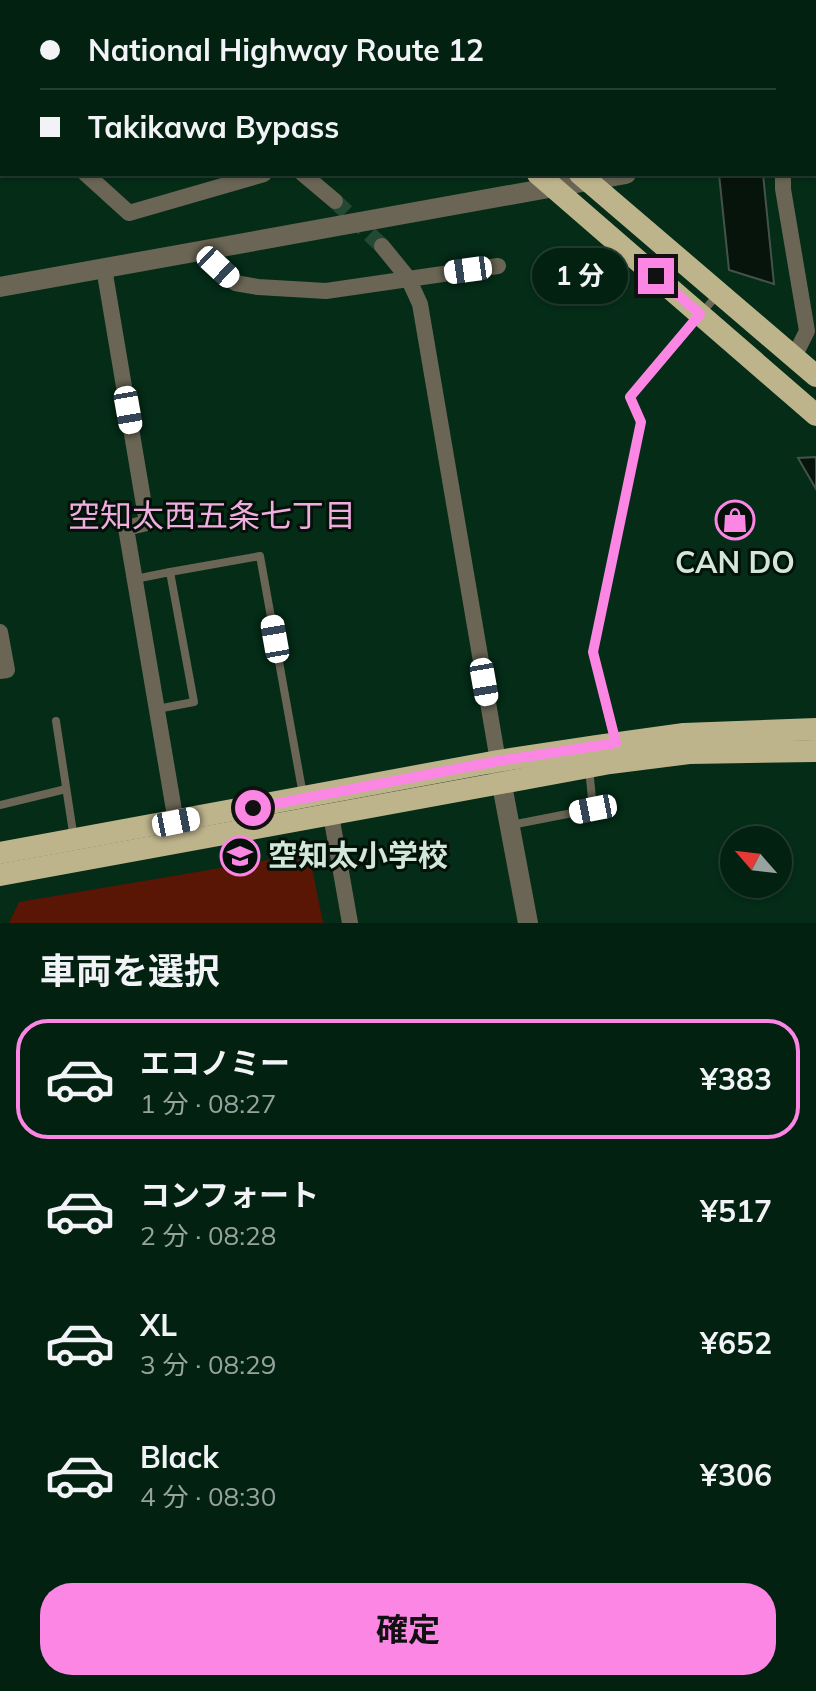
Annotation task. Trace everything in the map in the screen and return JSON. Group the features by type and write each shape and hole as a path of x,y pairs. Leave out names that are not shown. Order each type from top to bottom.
{"highway":[{"path":"584,177 816,376"},
{"path":"546,181 816,415"},
{"path":"0,875 331,815 616,743 684,734 816,729"},
{"path":"0,853 304,798 500,772 589,767 689,753 816,751"}],"street":[{"path":"88,176 129,213 257,176"},
{"path":"305,176 335,201"},
{"path":"783,176 807,331 794,357"},
{"path":"0,287 213,249 546,181 584,177"},
{"path":"382,246 408,278 420,304 528,923"},
{"path":"213,249 218,267 235,283 258,287 326,291 498,266"},
{"path":"104,268 147,523 126,528 176,822"},
{"path":"0,632 7,670 0,671"},
{"path":"331,815 350,923"}],"lane":[{"path":"616,743 593,652 641,422 630,397 719,293"},
{"path":"135,579 260,556 304,798"},
{"path":"157,709 194,702 170,572"},
{"path":"56,721 74,840"},
{"path":"510,825 593,809 589,767"},
{"path":"0,805 66,789"}],"shaded area":[{"path":"719,176 763,176 774,284 729,270"},
{"path":"816,457 816,489 798,458"},
{"name":"空知太小学校","path":"309,853 323,923 9,923 19,902"}],"tunnel":[{"path":"335,201 382,246"}],"place":[{"name":"CAN DO","path":"735,520"},
{"name":"空知太小学校","path":"240,856"}],"district":[{"name":"空知太西五条七丁目","path":"212,516"}],"route":[{"path":"253,808 498,761 616,743 593,652 641,422 630,397 700,314 656,276"}]}
